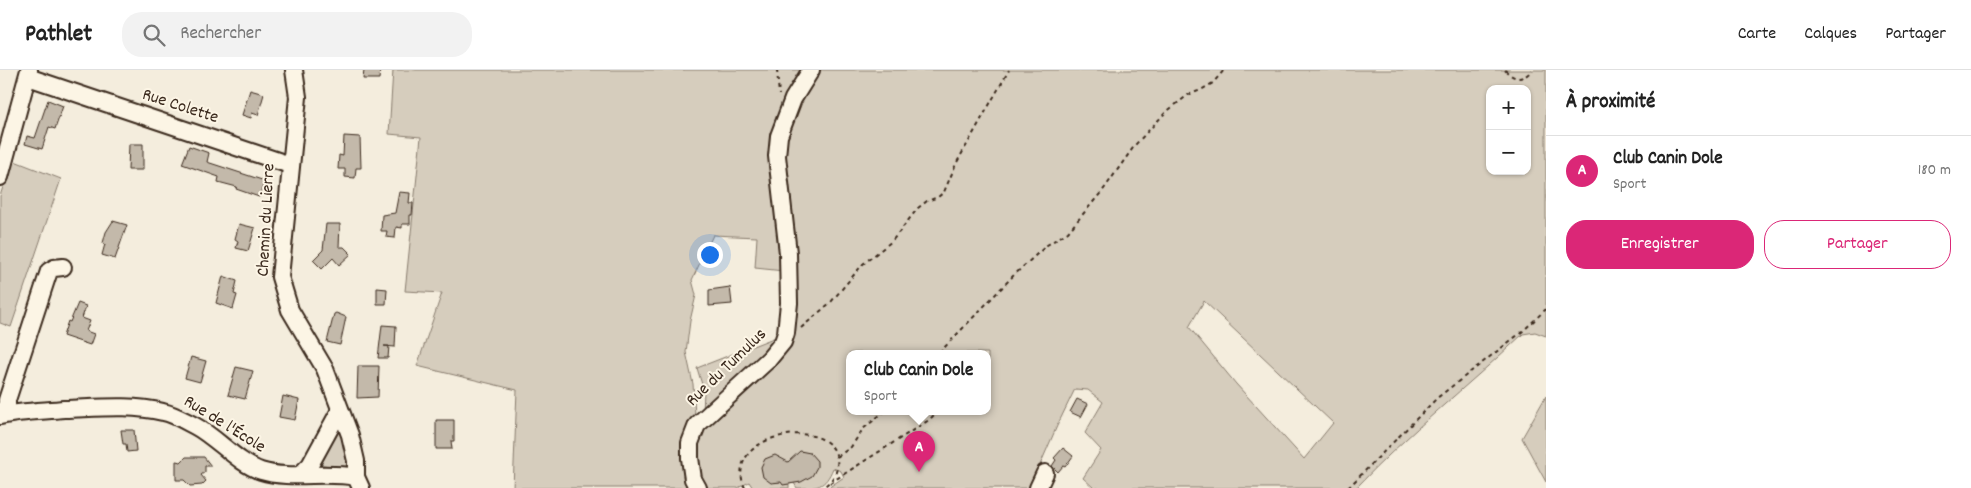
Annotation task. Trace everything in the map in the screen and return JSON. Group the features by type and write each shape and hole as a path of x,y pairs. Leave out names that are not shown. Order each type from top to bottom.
{"street":[{"name":"Chemin du Lierre","path":"294,70 298,98 280,277 290,310 325,369 356,461 358,483"},
{"name":"Rue du Tumulus","path":"698,488 693,479 690,458 690,443 697,425 770,359 783,342 787,328 789,303 788,253 777,156 782,125 793,99 810,70"},
{"name":"Rue Colette","path":"29,74 290,165"},
{"path":"0,177 29,74"},
{"path":"4,415 7,400 49,271 54,268 63,267"},
{"name":"Rue de l'École","path":"4,415 121,406 164,412 196,426 260,471 278,474 342,474 358,483"},
{"path":"301,474 310,465 340,410"},
{"path":"1038,488 1045,473"}],"path":[{"path":"783,342 832,302 859,269 892,241 918,208 927,201 938,198 944,192 956,164 1009,70"},
{"path":"942,350 1014,275 1047,244 1068,232 1104,189 1135,145 1166,112 1188,95 1213,83 1224,70"},
{"path":"1505,70 1512,77 1521,78 1527,76 1532,70"},
{"path":"1348,488 1437,398 1523,331 1546,309"},
{"path":"837,457 851,446 863,429 880,415"},
{"path":"822,488 934,415"},
{"path":"745,488 741,476 743,463 750,451 764,441 779,437 813,435 828,442 837,457 835,475 822,488"}],"shaded area":[{"path":"393,70 1546,70 1546,336 1535,332 1523,334 1396,448 1356,488 1094,488 1083,478 1101,450 1085,433 1103,402 1088,390 1075,389 1030,488 828,488 844,477 841,471 833,468 827,480 820,486 810,488 797,488 794,483 789,484 789,488 753,488 749,482 738,488 704,488 696,475 694,465 694,444 700,428 712,414 789,344 793,326 793,271 788,216 782,216 784,271 755,268 757,237 713,235 692,280 696,295 686,352 693,384 695,415 687,433 686,468 689,478 696,488 513,488 517,390 417,366 442,293 405,291 421,137 389,134","holes":["1204,301 1333,423 1304,459 1236,384 1189,327"]},
{"path":"12,160 61,179 11,327 0,323 0,196"},
{"path":"781,335 776,346 703,413 704,391 697,368"},
{"path":"1546,396 1546,482 1522,438"},
{"path":"341,424 349,465 343,468 317,464"}],"building":[{"path":"364,70 380,70 379,79 363,79"},
{"path":"250,90 264,94 258,115 252,113 251,118 242,115"},
{"path":"48,100 63,106 55,129 49,127 42,149 25,144 27,136 35,138"},
{"path":"344,136 360,137 361,168 356,168 355,178 345,177 345,169 338,169 339,155 343,156"},
{"path":"129,144 143,144 143,170 128,170"},
{"path":"189,146 209,153 207,162 265,181 259,197 236,189 237,187 218,182 219,177 182,164"},
{"path":"399,192 410,193 409,203 413,203 410,224 402,224 402,228 396,227 395,238 386,237 387,231 381,231 382,215 395,213"},
{"path":"113,221 127,225 115,259 102,255 106,232"},
{"path":"239,224 255,228 248,251 236,248 238,241 235,239"},
{"path":"326,224 340,224 339,247 344,247 351,254 339,265 333,258 322,269 313,260 323,250"},
{"path":"223,276 237,281 234,294 237,295 233,309 216,303"},
{"path":"730,287 732,304 709,306 709,290"},
{"path":"377,288 387,289 386,304 377,304"},
{"path":"78,303 86,306 82,318 90,321 86,331 94,334 90,345 63,336 68,321 70,322"},
{"path":"334,314 346,317 340,345 327,342"},
{"path":"382,325 396,326 395,347 389,346 388,358 378,358"},
{"path":"191,357 206,361 200,382 185,378"},
{"path":"358,366 379,366 378,397 357,398"},
{"path":"236,367 253,371 245,399 228,395"},
{"path":"283,396 299,400 295,420 279,417"},
{"path":"1077,399 1088,404 1081,417 1070,412"},
{"path":"436,420 454,420 454,441 451,441 452,449 436,449"},
{"path":"121,430 134,430 136,451 127,452 126,444 123,444"},
{"path":"1063,448 1073,456 1065,467 1063,466 1058,472 1052,466 1056,460 1054,458"},
{"path":"800,451 810,453 817,461 817,467 812,476 801,482 783,485 781,482 771,483 763,477 761,467 765,459 775,455 788,462"},
{"path":"186,457 204,457 211,466 205,466 205,472 201,475 206,481 202,485 190,486 184,480 176,480 176,461 181,462"}],"place":[{"name":"Club Canin Dole","path":"919,472"}]}
